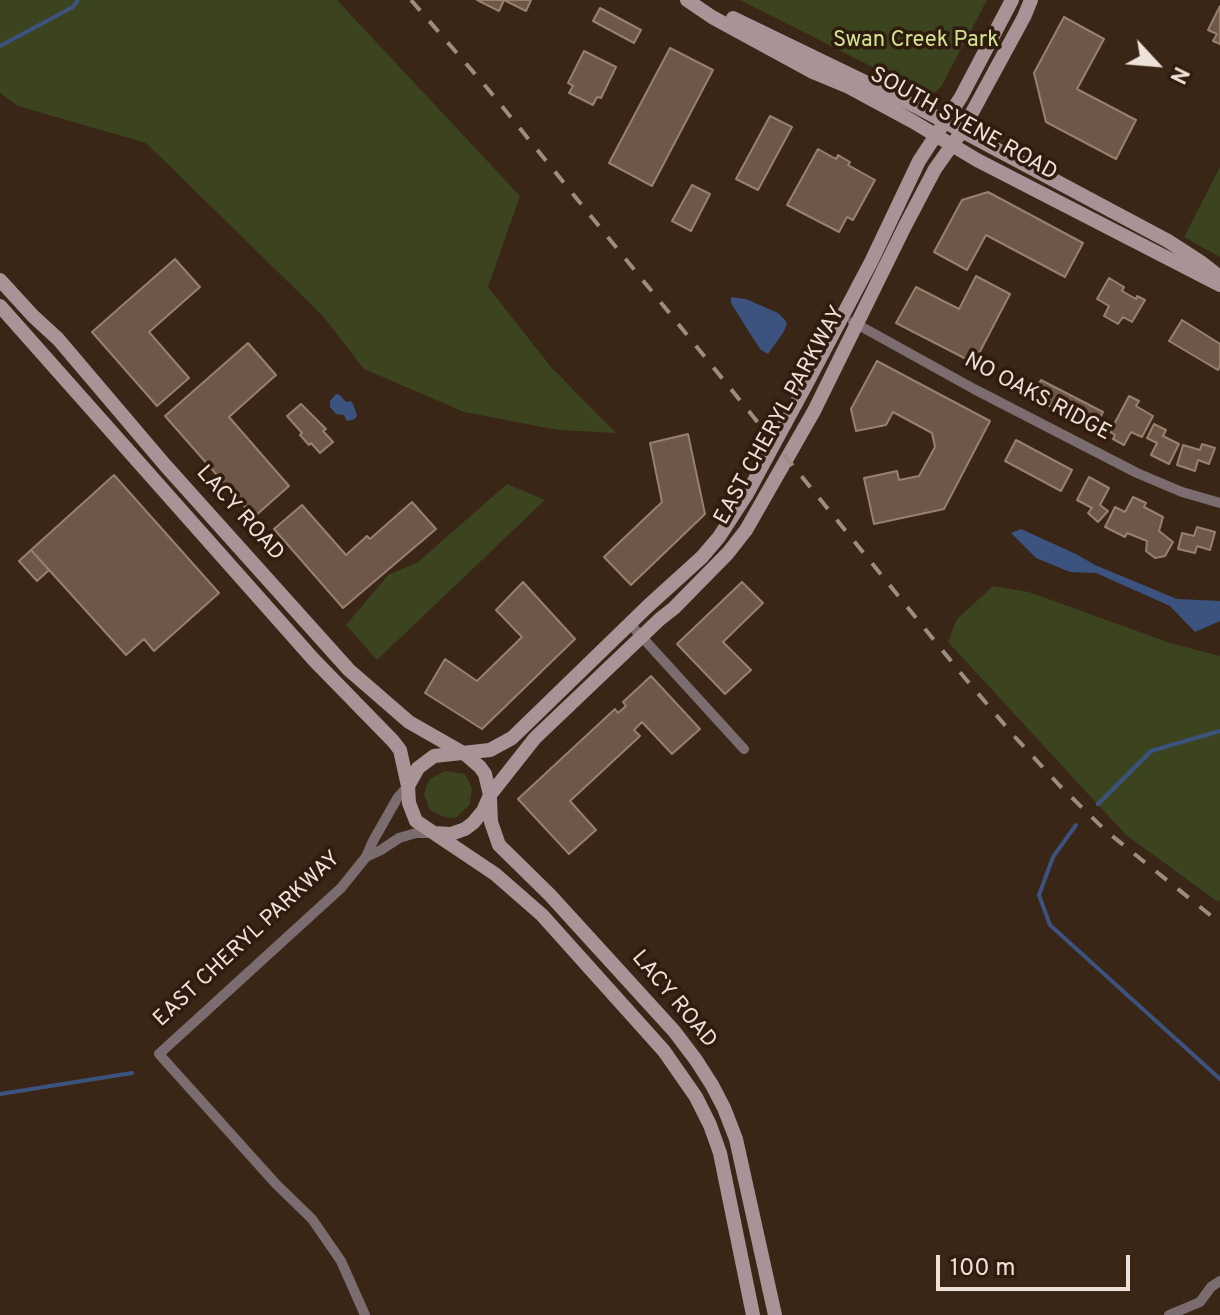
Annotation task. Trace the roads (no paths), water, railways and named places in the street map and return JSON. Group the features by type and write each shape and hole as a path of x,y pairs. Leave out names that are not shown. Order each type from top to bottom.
{"street":[{"name":"SOUTH SYENE ROAD","path":"687,0 873,84 1168,241 1220,277"},
{"name":"SOUTH SYENE ROAD","path":"687,0 813,72 862,94 1070,209 1220,285"},
{"name":"EAST CHERYL PARKWAY","path":"465,754 490,750 512,738 702,557 735,515 871,262 919,161 946,122 1012,0"},
{"name":"EAST CHERYL PARKWAY","path":"490,795 535,738 674,608 718,564 746,530 814,411 929,180 962,131 1031,0"},
{"name":"LACY ROAD","path":"0,280 58,339 189,492 349,670 409,722 465,754"},
{"name":"LACY ROAD","path":"0,306 314,660 386,732 400,750 408,786"},
{"name":"NO OAKS RIDGE","path":"842,316 974,389 1137,473 1182,492 1220,503"},
{"path":"630,624 744,749"},
{"path":"465,754 485,774 490,795 483,811 465,829 451,834 434,833 416,821 411,812 408,786 418,768 434,756 465,754"},
{"name":"EAST CHERYL PARKWAY","path":"365,1315 341,1261 312,1219 276,1184 159,1054 329,900 366,857 398,797 408,786"},
{"name":"LACY ROAD","path":"490,795 491,822 499,845 560,905 674,1031 712,1085 736,1139 775,1315"},
{"name":"EAST CHERYL PARKWAY","path":"366,857 399,838 416,833 434,833"},
{"name":"LACY ROAD","path":"434,833 495,874 542,915 681,1074 710,1125 720,1153 753,1315"},
{"path":"1197,1315 1200,1302 1220,1281"},
{"path":"1169,1315 1200,1302"}],"water":[{"path":"731,297 746,299 778,313 785,320 787,324 783,333 768,354 761,350 749,332 731,303"},
{"path":"336,394 346,402 351,401 357,415 355,419 347,421 344,415 336,414 330,407 330,401"},
{"path":"1021,529 1095,565 1177,599 1220,601 1220,621 1195,632 1170,606 1096,573 1070,572 1036,558 1011,533"}],"waterway":[{"path":"0,46 73,7 78,0"},
{"path":"1098,804 1151,751 1220,731"},
{"path":"1076,825 1053,857 1039,895 1050,925 1220,1079"},
{"path":"0,1094 132,1073"}],"railway":[{"path":"411,0 488,89 1015,737 1106,831 1220,923"}],"park label":[{"name":"Swan Creek Park","path":"916,42"}]}
